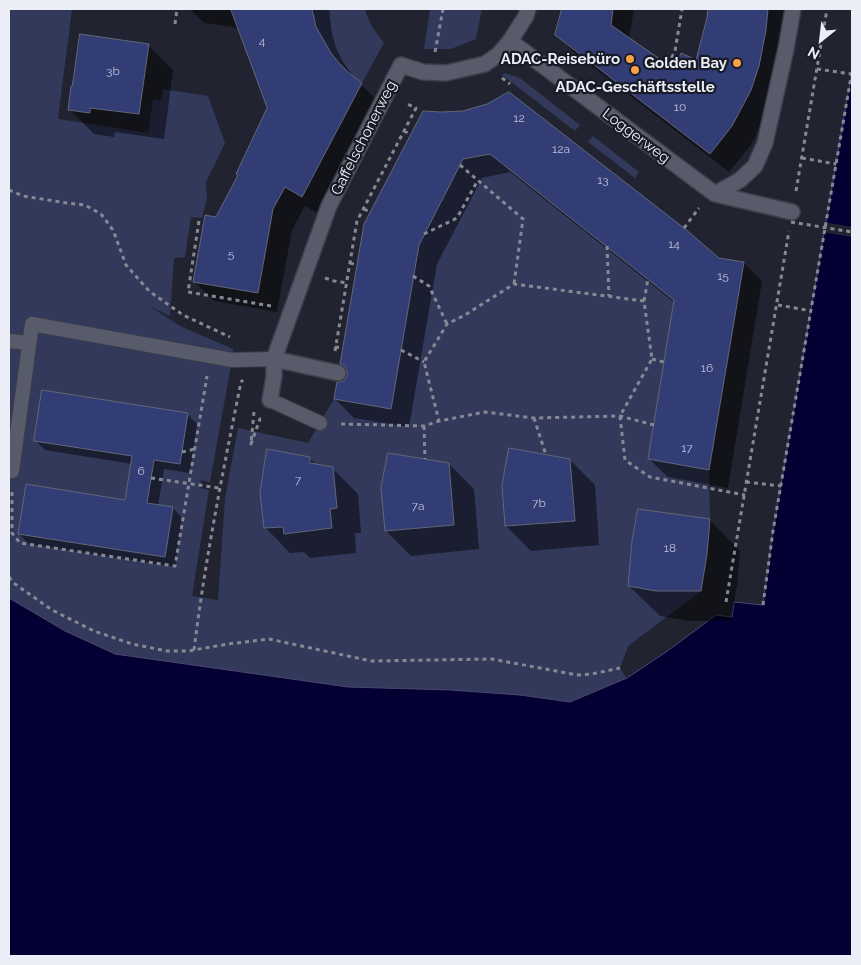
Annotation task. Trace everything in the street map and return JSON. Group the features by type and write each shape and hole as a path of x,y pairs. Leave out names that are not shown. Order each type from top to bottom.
{"street":[{"name":"Gaffelschonerweg","path":"270,400 274,376 274,359 329,206 401,65 423,72 446,73 485,64 499,54 510,41 526,16 528,9"},
{"path":"715,194 740,180 754,166 765,143 794,9"},
{"name":"Loggerweg","path":"510,41 715,194 792,217"},
{"path":"274,359 335,373"}],"lane":[{"path":"12,471 32,324 232,360 274,359"},
{"path":"9,341 29,343"},
{"path":"270,400 320,423"}],"path":[{"path":"175,24 177,9"},
{"path":"432,72 443,9"},
{"path":"668,65 674,51 682,9"},
{"path":"763,605 773,531 852,72 816,70"},
{"path":"335,373 335,347 358,221 416,108 403,102"},
{"path":"404,131 411,134"},
{"path":"802,158 836,164"},
{"path":"460,165 523,219 514,284"},
{"path":"424,234 457,218 478,180"},
{"path":"9,190 23,196 85,205 101,214 113,230 126,265 149,291 184,314 233,339"},
{"path":"364,209 370,212"},
{"path":"792,217 852,232"},
{"path":"199,222 188,292 291,310"},
{"path":"606,246 609,296"},
{"path":"350,263 357,265"},
{"path":"413,276 429,286 447,324"},
{"path":"648,279 644,301 652,360 620,416 624,460 650,477 745,495"},
{"path":"334,281 347,282"},
{"path":"439,421 424,362 447,324 514,284 644,301"},
{"path":"778,305 812,312"},
{"path":"335,347 343,348"},
{"path":"401,350 424,362"},
{"path":"652,360 664,362"},
{"path":"12,471 12,533 20,543 175,566 207,376"},
{"path":"194,650 200,598 219,488 241,382"},
{"path":"320,423 424,426 439,421 486,412 534,418 620,416 654,425"},
{"path":"253,418 251,444 260,419 268,420"},
{"path":"534,418 546,455"},
{"path":"424,426 425,459"},
{"path":"726,602 755,433"},
{"path":"182,452 195,449"},
{"path":"151,478 219,488"},
{"path":"746,482 781,486"},
{"path":"9,577 15,584 52,610 94,631 132,644 168,651 188,651 269,639 371,661 492,660 577,675 620,668"}],"shaded area":[{"path":"9,9 72,9 58,119 148,133 153,99 161,101 163,89 208,96 225,143 206,182 207,199 202,218 191,217 185,257 174,258 170,316 149,306 180,326 233,349 210,482 201,480 200,488 209,490 192,596 218,600 225,498 238,428 308,443 334,399 391,409 419,245 463,159 490,154 674,300 648,459 709,470 710,519 637,509 628,586 656,591 701,591 628,646 620,668 626,678 666,652 716,615 686,644 587,705 9,672"},
{"path":"312,9 365,9 370,23 384,43 362,83 330,51 317,28"},
{"path":"430,9 482,9 476,39 451,49 424,49"},
{"path":"852,71 852,956 9,956 9,598 65,631 115,654 348,687 451,690 520,695 570,702 627,678 716,615 732,617 734,602 763,605 773,531"},
{"path":"505,73 520,78 580,125 575,131 502,75"},
{"path":"593,136 639,172 635,178 588,142"}],"pier":[{"path":"824,222 852,227 852,237 822,232"}],"building":[{"path":"231,9 312,9 316,27 331,53 348,72 362,83 302,197 285,187 273,209 258,293 193,282 205,215 216,217 238,175 236,174 267,108"},
{"path":"562,9 613,9 611,25 674,69 681,53 696,60 708,9 768,9 759,66 751,90 732,126 710,154 555,35"},
{"path":"80,34 149,44 139,114 90,108 90,113 68,110"},
{"path":"509,92 684,228 719,258 744,262 709,470 648,459 674,300 490,154 463,159 419,245 391,409 334,399 337,382 345,380 347,375 345,366 340,364 364,224 423,111 463,111 487,104"},
{"path":"42,390 188,413 180,464 154,460 147,503 173,507 165,557 18,534 26,484 125,500 132,456 34,441"},
{"path":"509,448 570,459 575,521 505,526 502,486"},
{"path":"267,449 310,457 310,463 333,467 337,508 330,509 332,528 284,534 283,527 264,528 260,493"},
{"path":"388,453 449,463 454,525 385,531 381,488"},
{"path":"638,509 710,519 701,591 656,591 628,586 632,541"}],"place":[{"name":"ADAC-Reisebüro","path":"630,59"},
{"name":"Golden Bay","path":"737,63"},
{"name":"ADAC-Geschäftsstelle","path":"635,70"}]}
